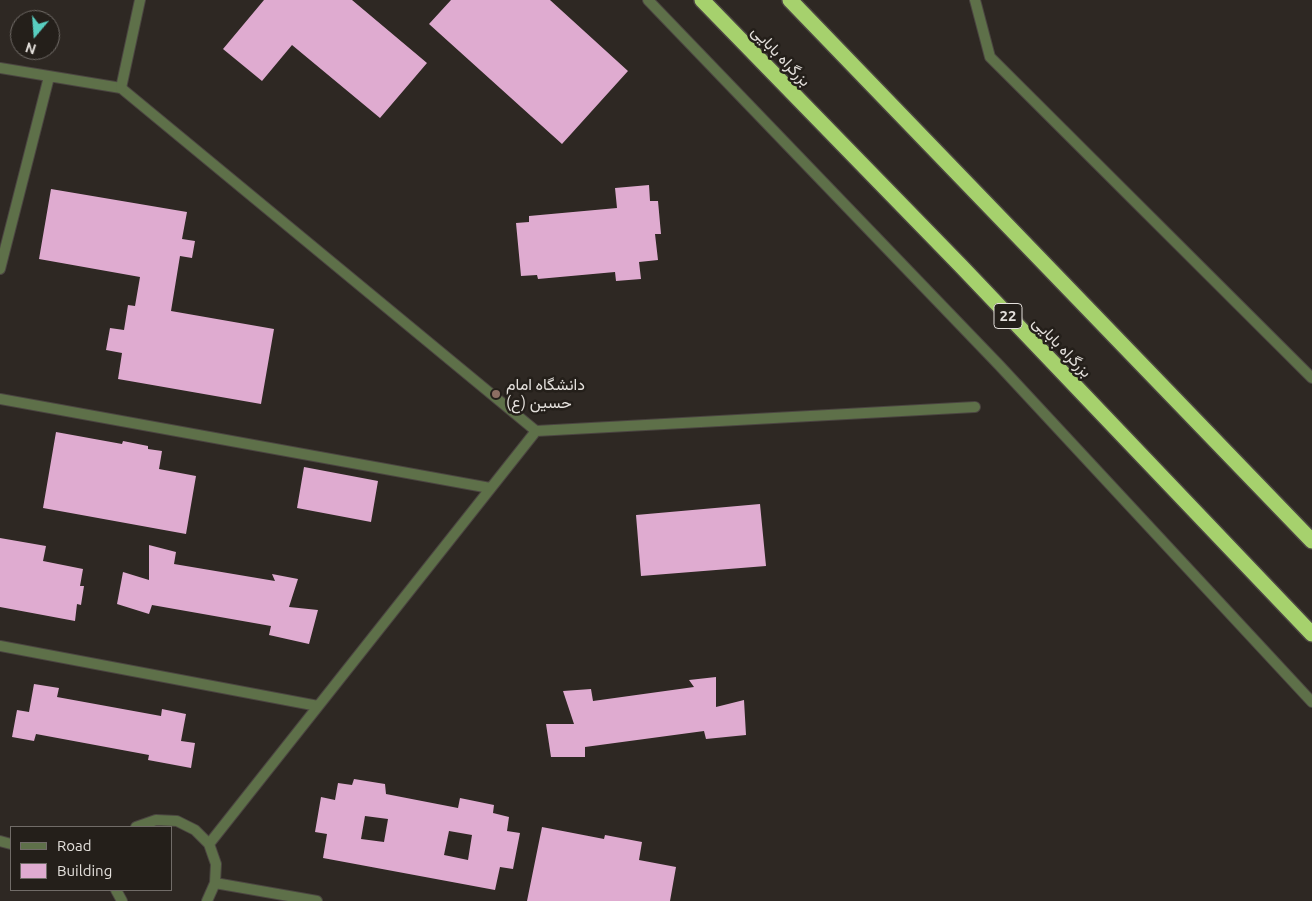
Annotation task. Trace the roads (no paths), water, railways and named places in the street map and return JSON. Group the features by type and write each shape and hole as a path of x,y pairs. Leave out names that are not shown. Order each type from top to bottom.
{"highway":[{"name":"بزرگراه بابایی","path":"702,0 968,273 1312,634"},
{"path":"790,0 1312,541"}],"street":[{"path":"121,88 140,0"},
{"path":"648,0 999,365 1312,702"},
{"path":"975,0 990,58 1312,378"},
{"path":"0,68 121,88 536,431 975,407"},
{"path":"0,269 49,77"},
{"path":"0,399 490,488"},
{"path":"209,844 536,431"},
{"path":"0,646 318,706"},
{"path":"139,826 156,820 176,821 195,830 209,844 216,864 215,883 206,901"},
{"path":"215,883 317,901"}],"place":[{"name":"دانشگاه امام حسین (ع)","path":"496,394"}]}
